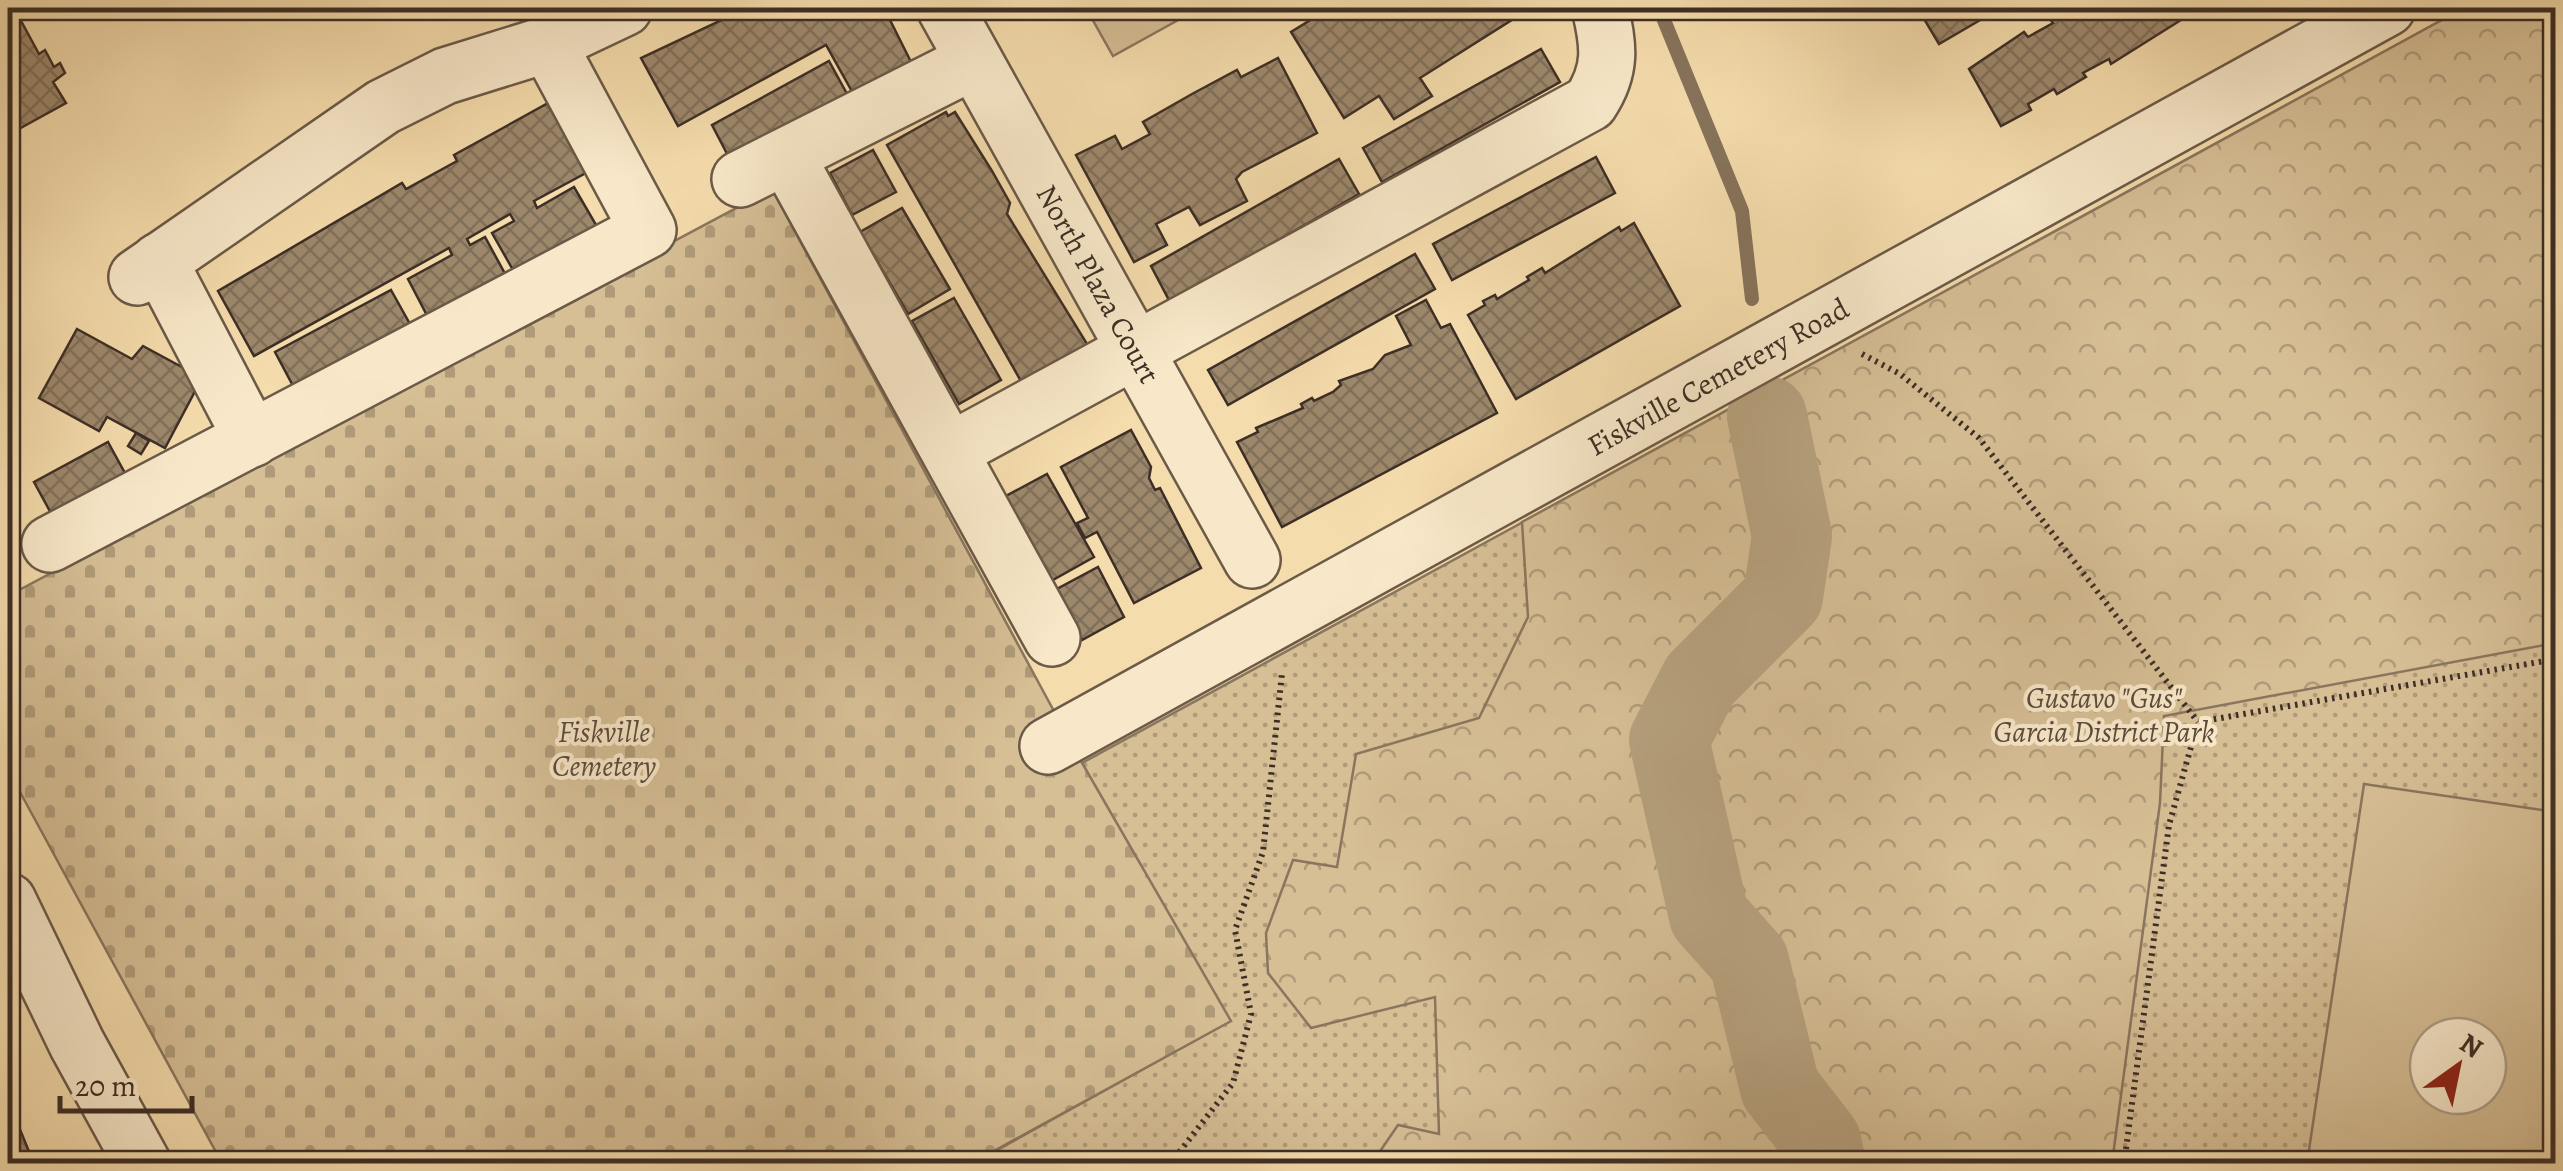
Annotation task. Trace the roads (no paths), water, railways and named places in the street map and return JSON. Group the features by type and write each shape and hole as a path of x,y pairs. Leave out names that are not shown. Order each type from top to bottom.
{"street":[{"path":"252,439 148,269 383,106 445,76 548,44 624,8"},
{"name":"North Plaza Court","path":"945,8 1252,560"},
{"path":"950,451 1590,103 1605,80 1609,46 1600,8"},
{"name":"Fiskville Cemetery Road","path":"1048,746 2387,8"},
{"path":"50,544 648,230 548,44"},
{"path":"974,61 764,169 950,451 1052,638"},
{"path":"8,901 77,1044 143,1164"}],"waterway":[{"path":"1659,8 1742,211 1752,299"},
{"path":"1663,17 1682,8"},
{"path":"1767,416 1792,536 1783,597 1700,680 1669,740 1709,916 1749,961 1780,1088 1821,1141 1826,1164"}],"park label":[{"name":"Gustavo \"Gus\" Garcia District Park","path":"2104,715"},
{"name":"Fiskville Cemetery","path":"604,749"}]}
